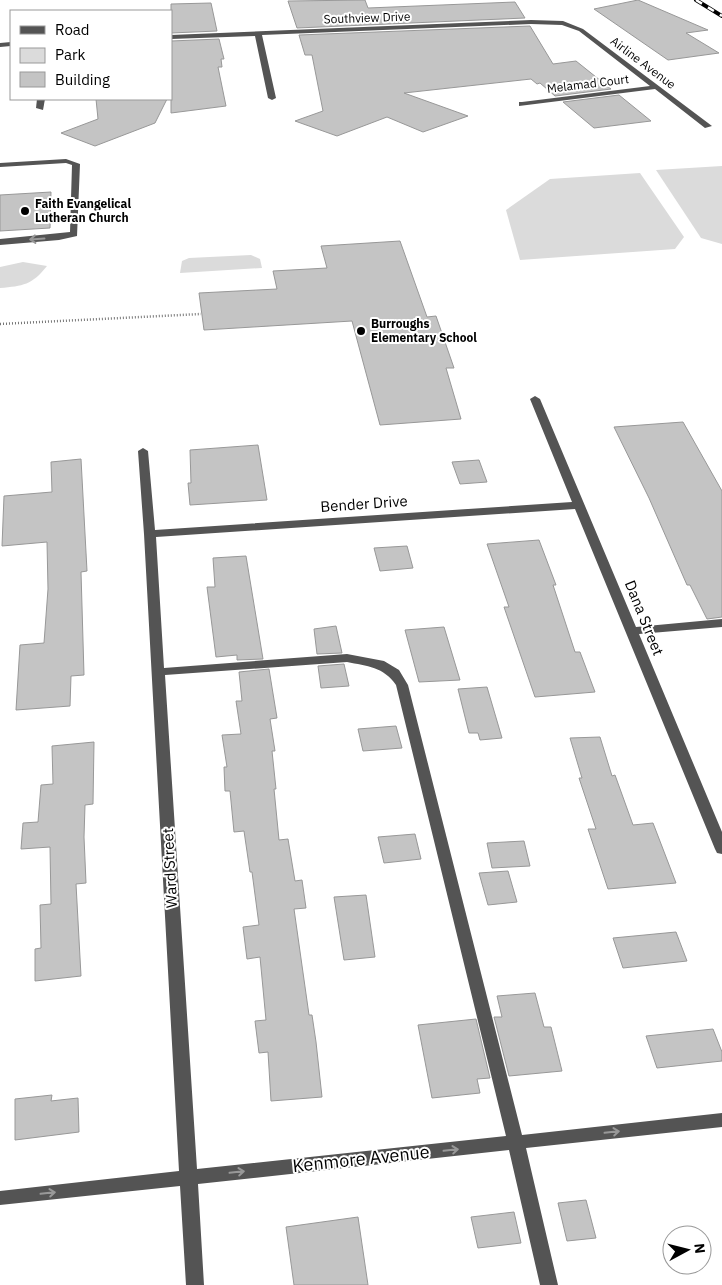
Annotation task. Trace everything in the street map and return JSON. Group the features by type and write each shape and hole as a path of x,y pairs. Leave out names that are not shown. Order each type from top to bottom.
{"street":[{"name":"Southview Drive","path":"172,37 531,22 563,23"},
{"name":"Airline Avenue","path":"563,23 581,30 708,126"},
{"path":"258,34 272,98"},
{"name":"Melamad Court","path":"522,104 656,87"},
{"path":"40,108 41,100"},
{"path":"0,164 66,161 76,164 74,234 0,242"},
{"name":"Dana Street","path":"535,399 722,849"},
{"name":"Ward Street","path":"143,451 150,534 195,1285"},
{"name":"Bender Drive","path":"150,534 580,505"},
{"path":"631,631 722,622"},
{"path":"158,672 347,658 380,664 394,673 402,685 516,1143 549,1285"},
{"name":"Kenmore Avenue","path":"0,1198 722,1120"}],"path":[{"path":"0,324 201,314"}],"green space":[{"path":"722,166 722,244 701,238 656,170"},
{"path":"640,173 684,237 675,249 520,260 506,210 550,179"},
{"path":"251,255 260,259 262,268 180,273 182,261 189,258"},
{"path":"23,262 47,266 32,281 0,288 0,267"}],"building":[{"path":"365,0 368,8 515,2 525,18 297,28 288,1"},
{"path":"638,0 708,30 686,33 719,53 668,60 594,9"},
{"path":"211,3 217,31 172,33 171,4"},
{"path":"530,26 553,64 576,61 611,89 555,96 540,83 537,84 531,79 404,93 468,116 423,132 387,117 337,136 295,121 323,111 312,55 305,55 299,35"},
{"path":"219,39 224,59 221,59 222,67 218,67 226,106 171,113 172,41"},
{"path":"619,95 651,121 594,128 563,102"},
{"path":"96,100 166,100 155,123 95,146 61,133 98,119"},
{"name":"Faith Evangelical Lutheran Church","path":"51,192 50,228 0,231 0,195"},
{"path":"400,241 427,317 436,316 454,368 446,368 461,419 380,425 352,321 204,330 199,293 277,289 273,271 327,268 321,246"},
{"path":"683,422 722,491 722,617 707,619 690,585 687,585 649,498 614,427"},
{"path":"258,445 267,500 190,505 188,483 191,483 190,450"},
{"path":"81,459 87,571 81,572 84,675 71,676 70,706 16,710 20,645 44,643 48,589 47,542 2,546 4,496 52,492 51,462"},
{"path":"479,460 487,482 460,484 452,462"},
{"path":"539,540 556,585 553,585 575,652 580,652 595,692 535,697 504,607 509,607 487,544"},
{"path":"407,546 413,568 380,571 374,548"},
{"path":"246,556 263,659 237,660 237,655 216,657 207,587 215,587 213,558"},
{"path":"336,626 342,653 317,654 314,629"},
{"path":"444,627 460,680 419,682 405,630"},
{"path":"344,664 349,686 321,688 318,666"},
{"path":"269,669 277,718 270,719 275,751 272,751 279,840 288,839 295,881 302,880 306,908 294,909 309,1015 312,1015 322,1097 271,1101 268,1052 259,1053 255,1021 266,1020 260,957 247,959 243,927 259,925 252,872 250,872 244,831 234,832 230,791 225,791 224,767 227,767 222,735 241,734 236,701 242,701 239,672"},
{"path":"487,687 502,738 480,740 478,733 469,733 458,689"},
{"path":"396,726 402,748 363,751 358,729"},
{"path":"600,737 612,776 615,775 633,825 653,823 676,883 608,889 588,829 596,829 579,778 582,778 570,738"},
{"path":"94,742 93,804 85,805 86,883 76,884 81,976 35,981 35,949 41,948 40,905 51,904 50,847 21,849 23,823 38,822 41,785 53,784 52,746"},
{"path":"415,834 421,859 384,863 378,837"},
{"path":"524,841 530,866 492,868 487,843"},
{"path":"508,871 517,902 488,905 479,873"},
{"path":"366,895 375,957 344,960 334,897"},
{"path":"676,932 687,961 623,968 613,938"},
{"path":"535,993 544,1027 551,1027 562,1071 509,1076 494,1017 502,1017 497,996"},
{"path":"476,1019 490,1078 477,1079 480,1093 432,1098 418,1025"},
{"path":"713,1029 722,1052 722,1061 657,1068 646,1036"},
{"path":"52,1095 51,1101 78,1098 79,1132 15,1140 15,1099"},
{"path":"586,1200 596,1238 567,1241 558,1203"},
{"path":"514,1212 521,1243 478,1248 471,1217"},
{"path":"358,1217 368,1285 294,1285 286,1227"}],"railway":[{"path":"696,0 722,16"}],"place":[{"name":"Faith Evangelical Lutheran Church","path":"25,211"},
{"name":"Burroughs Elementary School","path":"361,331"}]}
